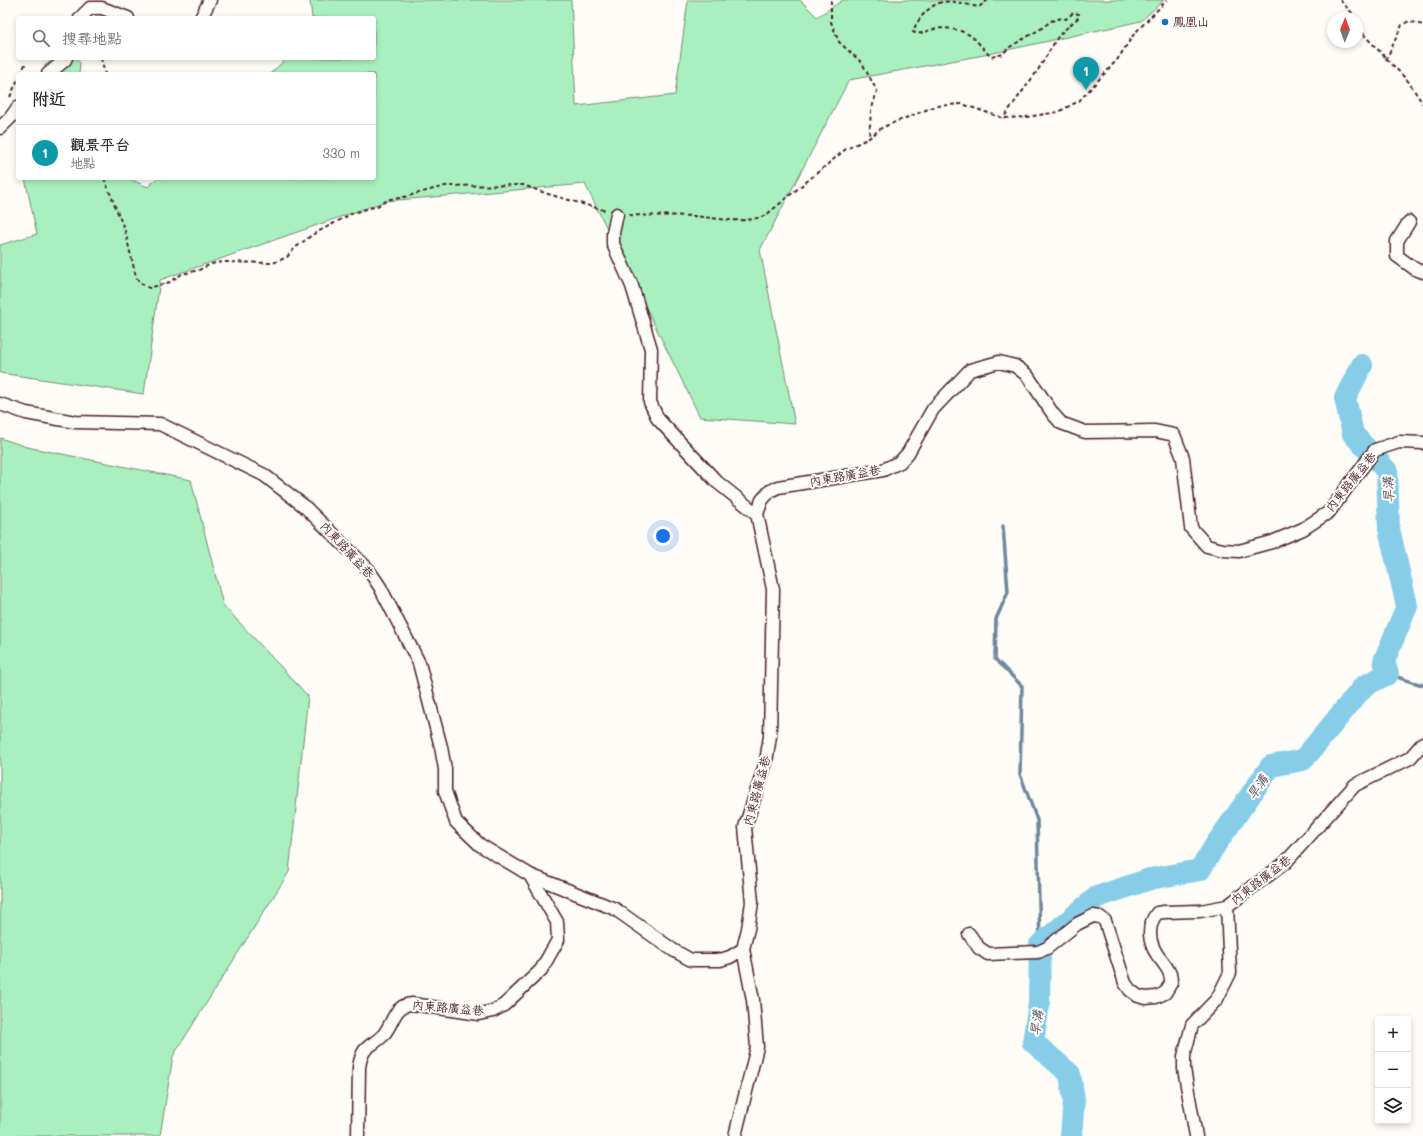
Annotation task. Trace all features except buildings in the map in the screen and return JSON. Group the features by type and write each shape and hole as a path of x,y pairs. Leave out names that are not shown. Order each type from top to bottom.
{"street":[{"path":"202,16 210,0"},
{"path":"82,16 90,8 102,8 123,16"},
{"path":"50,72 65,60"},
{"path":"0,128 16,110"},
{"path":"617,214 613,233 613,244 632,286 651,349 650,402 658,419 717,482 757,514"},
{"path":"1408,222 1397,241 1397,256 1415,269 1423,272"},
{"name":"內東路廣益巷","path":"735,1136 757,1047 753,1000 743,950 752,902 745,828 766,762 770,736 773,589 757,514 762,500 770,491 778,487 883,470 900,462 908,453 933,409 970,370 999,362 1015,366 1027,376 1053,414 1061,423 1085,432 1155,431 1174,435 1183,458 1191,528 1207,546 1223,550 1239,551 1272,542 1303,529 1329,512 1375,450 1399,442 1423,443"},
{"name":"內東路廣益巷","path":"0,404 26,413 75,422 160,424 264,474 304,506 368,569 380,587 419,663 442,747 445,769 445,791 456,822 480,845 530,875 615,909 673,950 692,960 720,960 730,957 743,950"},
{"name":"內東路廣益巷","path":"1196,1136 1184,1069 1184,1056 1192,1025 1217,999 1230,973 1227,906 1286,863 1354,785 1410,758 1423,743"},
{"name":"內東路廣益巷","path":"358,1136 358,1067 365,1050 385,1034 397,1011 406,1004 412,1004 479,1014 493,1011 504,1005 541,970 558,940 557,922 530,875"},
{"path":"969,934 979,948 988,954 1038,952 1047,948 1077,924 1093,916 1100,918 1105,921 1125,982 1138,996 1146,998 1156,997 1165,993 1171,983 1170,973 1156,954 1151,941 1149,929 1153,919 1158,913 1200,911 1227,906"}],"path":[{"path":"831,0 831,22 839,42 862,63 877,92 871,110 869,138"},
{"path":"988,0 979,7 955,2 941,2 929,9 920,17 912,32 914,34 924,33 931,29 947,28 958,31 971,36 991,57 1002,54 1008,48 1051,21 1062,18 1066,19 1073,13 1079,14 1079,17 1059,35 1038,70 1003,118"},
{"path":"105,180 124,231 136,277 140,283 149,288 170,282 182,274 200,270 212,264 223,262 273,263 287,257 294,248 312,235 353,214 377,206 390,199 400,198 445,186 523,185 548,194 617,214 646,216 693,216 740,221 756,219 766,215 846,149 869,138 883,127 936,106 962,104 1003,118 1058,112 1079,101 1118,60 1134,34 1167,0"},
{"path":"1340,0 1352,12"},
{"path":"1386,60 1402,25 1409,21 1423,25"},
{"path":"1363,32 1386,60 1408,81 1423,104"},
{"path":"102,60 104,72"},
{"path":"21,72 26,63"}],"green space":[{"path":"310,0 571,0 576,106 675,95 688,0 800,0 817,17 843,0 1164,0 1141,21 984,55 849,80 760,250 795,424 700,417 585,184 386,201 160,280 144,394 0,373 0,245 37,234 25,180 132,180 148,187 155,180 376,180 376,72 272,72 285,60 376,60 376,16 312,16"},
{"path":"54,60 78,60 80,63 79,72 45,72 45,65"},
{"path":"0,438 27,447 191,480 223,605 308,696 289,872 173,1056 160,1136 0,1136"}],"waterway":[{"name":"旱溝","path":"1071,1136 1074,1100 1070,1074 1033,1042 1039,1004 1040,945 1097,897 1150,879 1200,870 1216,844 1271,766 1303,760 1364,686 1388,674 1384,661 1407,606 1389,529 1387,471 1353,434 1345,398 1362,365"},
{"path":"1003,526 1008,592 996,619 995,659 1022,686 1020,774 1037,820 1040,945"},
{"path":"1388,674 1423,685"}],"place":[{"name":"鳳凰山","path":"1165,22"},
{"name":"觀景平台","path":"1086,90"}]}
